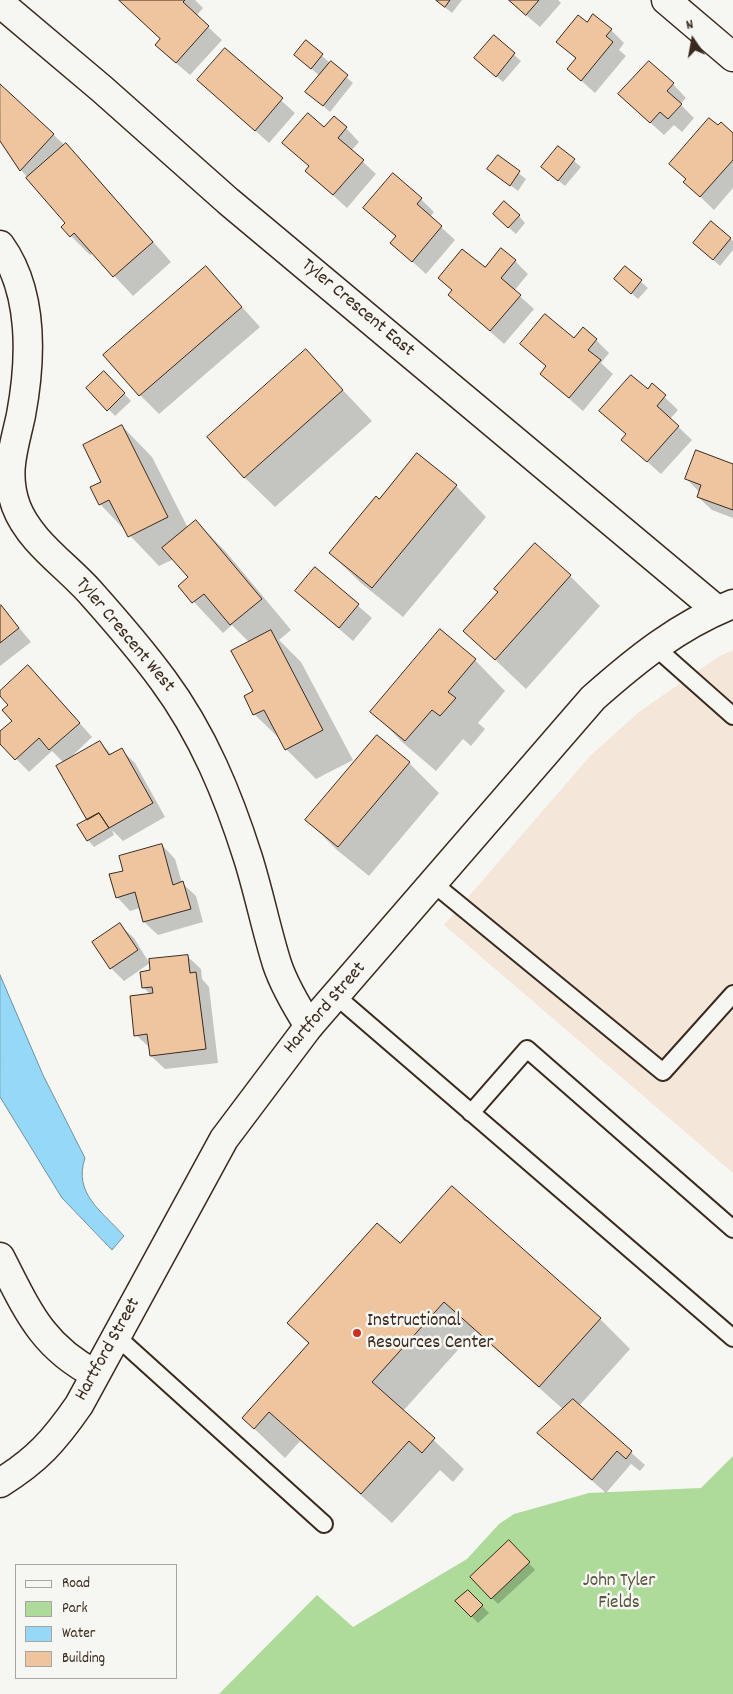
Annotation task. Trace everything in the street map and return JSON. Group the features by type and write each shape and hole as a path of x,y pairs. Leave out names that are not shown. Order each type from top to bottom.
{"street":[{"path":"666,0 733,57"},
{"name":"Tyler Crescent East","path":"0,3 102,89 228,201 725,607"},
{"name":"Tyler Crescent West","path":"0,245 20,286 26,324 28,370 21,416 10,456 11,485 16,507 30,532 90,592 163,679 195,728 220,779 248,858 278,966 309,1026"},
{"name":"Hartford Street","path":"0,1483 29,1464 57,1437 79,1405 224,1140 309,1026 434,884 593,698 654,646 725,607"},
{"path":"0,1257 34,1324 56,1348 95,1374"}],"lane":[{"path":"654,646 733,716"},
{"path":"434,884 664,1072 733,994"},
{"path":"336,996 733,1338"},
{"path":"471,1112 527,1049 733,1229"},
{"path":"116,1336 324,1524"}],"shaded area":[{"path":"733,650 733,1173 444,925 590,756 639,712 718,657"}],"green space":[{"name":"John Tyler Fields","path":"733,1456 733,1694 219,1694 317,1595 353,1627 467,1559 499,1524 514,1514 589,1493 701,1488"}],"water":[{"path":"0,975 43,1075 85,1158 82,1171 86,1192 99,1210 124,1236 112,1250 62,1198 0,1097"}],"building":[{"path":"119,0 185,0 183,2 209,26 176,63 155,45 160,39"},
{"path":"436,0 450,0 445,7"},
{"path":"509,0 539,0 526,15"},
{"path":"593,14 612,29 606,36 613,42 581,81 567,69 576,58 556,42 578,15 587,22"},
{"path":"494,35 515,53 496,77 474,58"},
{"path":"306,40 323,54 311,69 294,55"},
{"path":"225,48 283,98 255,131 197,80"},
{"path":"331,61 348,75 323,106 305,92"},
{"path":"649,61 674,83 667,91 682,104 668,119 660,112 650,123 618,94"},
{"path":"0,84 54,134 20,171 0,141"},
{"path":"308,113 324,127 334,116 347,127 338,138 364,160 333,195 305,171 309,166 282,143"},
{"path":"709,118 718,125 721,122 733,133 733,160 700,197 683,182 686,179 669,164"},
{"path":"66,143 153,242 113,277 74,233 70,237 61,227 65,223 26,178"},
{"path":"558,146 575,159 558,181 541,167"},
{"path":"498,155 520,171 510,186 487,169"},
{"path":"393,173 422,198 417,204 442,226 412,262 390,243 396,236 363,208"},
{"path":"504,201 520,215 508,228 493,214"},
{"path":"711,221 731,238 713,260 693,243"},
{"path":"501,248 516,260 501,278 521,295 490,331 448,295 452,290 438,278 462,249 485,267"},
{"path":"206,266 242,307 139,396 103,355"},
{"path":"625,266 642,280 631,294 614,279"},
{"path":"545,314 574,338 583,327 597,339 588,350 601,360 569,398 540,374 546,366 520,344"},
{"path":"306,349 343,390 244,478 207,437"},
{"path":"104,371 125,393 107,411 86,388"},
{"path":"631,375 648,389 652,383 666,395 657,406 679,426 647,462 621,440 626,434 599,411"},
{"path":"122,425 168,517 128,537 109,500 99,505 90,487 101,482 83,445"},
{"path":"696,450 733,464 733,510 697,497 701,485 685,479"},
{"path":"417,453 457,485 372,588 329,553 376,496 379,499"},
{"path":"196,520 262,599 230,625 204,594 192,603 178,586 188,577 162,548"},
{"path":"535,543 571,575 495,660 463,631 498,592 494,589"},
{"path":"315,567 359,604 339,628 295,591"},
{"path":"0,606 19,628 0,643"},
{"path":"440,629 476,659 448,692 456,698 440,716 432,710 405,741 370,712"},
{"path":"271,630 323,730 285,750 264,710 253,715 244,696 253,691 231,651"},
{"path":"28,665 80,723 49,750 39,738 15,760 0,744 0,731 12,721 2,710 8,705 0,696 0,691"},
{"path":"377,735 410,762 338,847 305,820"},
{"path":"100,741 109,755 122,748 153,803 109,828 99,813 87,820 56,766"},
{"path":"99,813 109,828 87,841 77,825"},
{"path":"162,844 173,885 183,881 191,909 143,922 135,892 116,898 109,874 123,871 119,856"},
{"path":"120,923 138,950 110,969 92,942"},
{"path":"188,955 190,973 196,972 206,1049 150,1056 147,1034 134,1036 130,996 153,993 152,987 142,988 140,972 150,970 149,959"},
{"name":"Instructional Resources Center","path":"452,1186 601,1318 539,1387 444,1302 372,1382 435,1438 422,1453 409,1441 361,1494 269,1412 254,1429 242,1418 309,1343 287,1323 377,1223 400,1243"},
{"path":"573,1399 632,1451 626,1459 617,1451 592,1480 537,1433"},
{"path":"509,1540 530,1562 491,1599 470,1577"},
{"path":"468,1590 483,1605 471,1617 455,1601"}],"place":[{"name":"Instructional Resources Center","path":"357,1333"}]}
